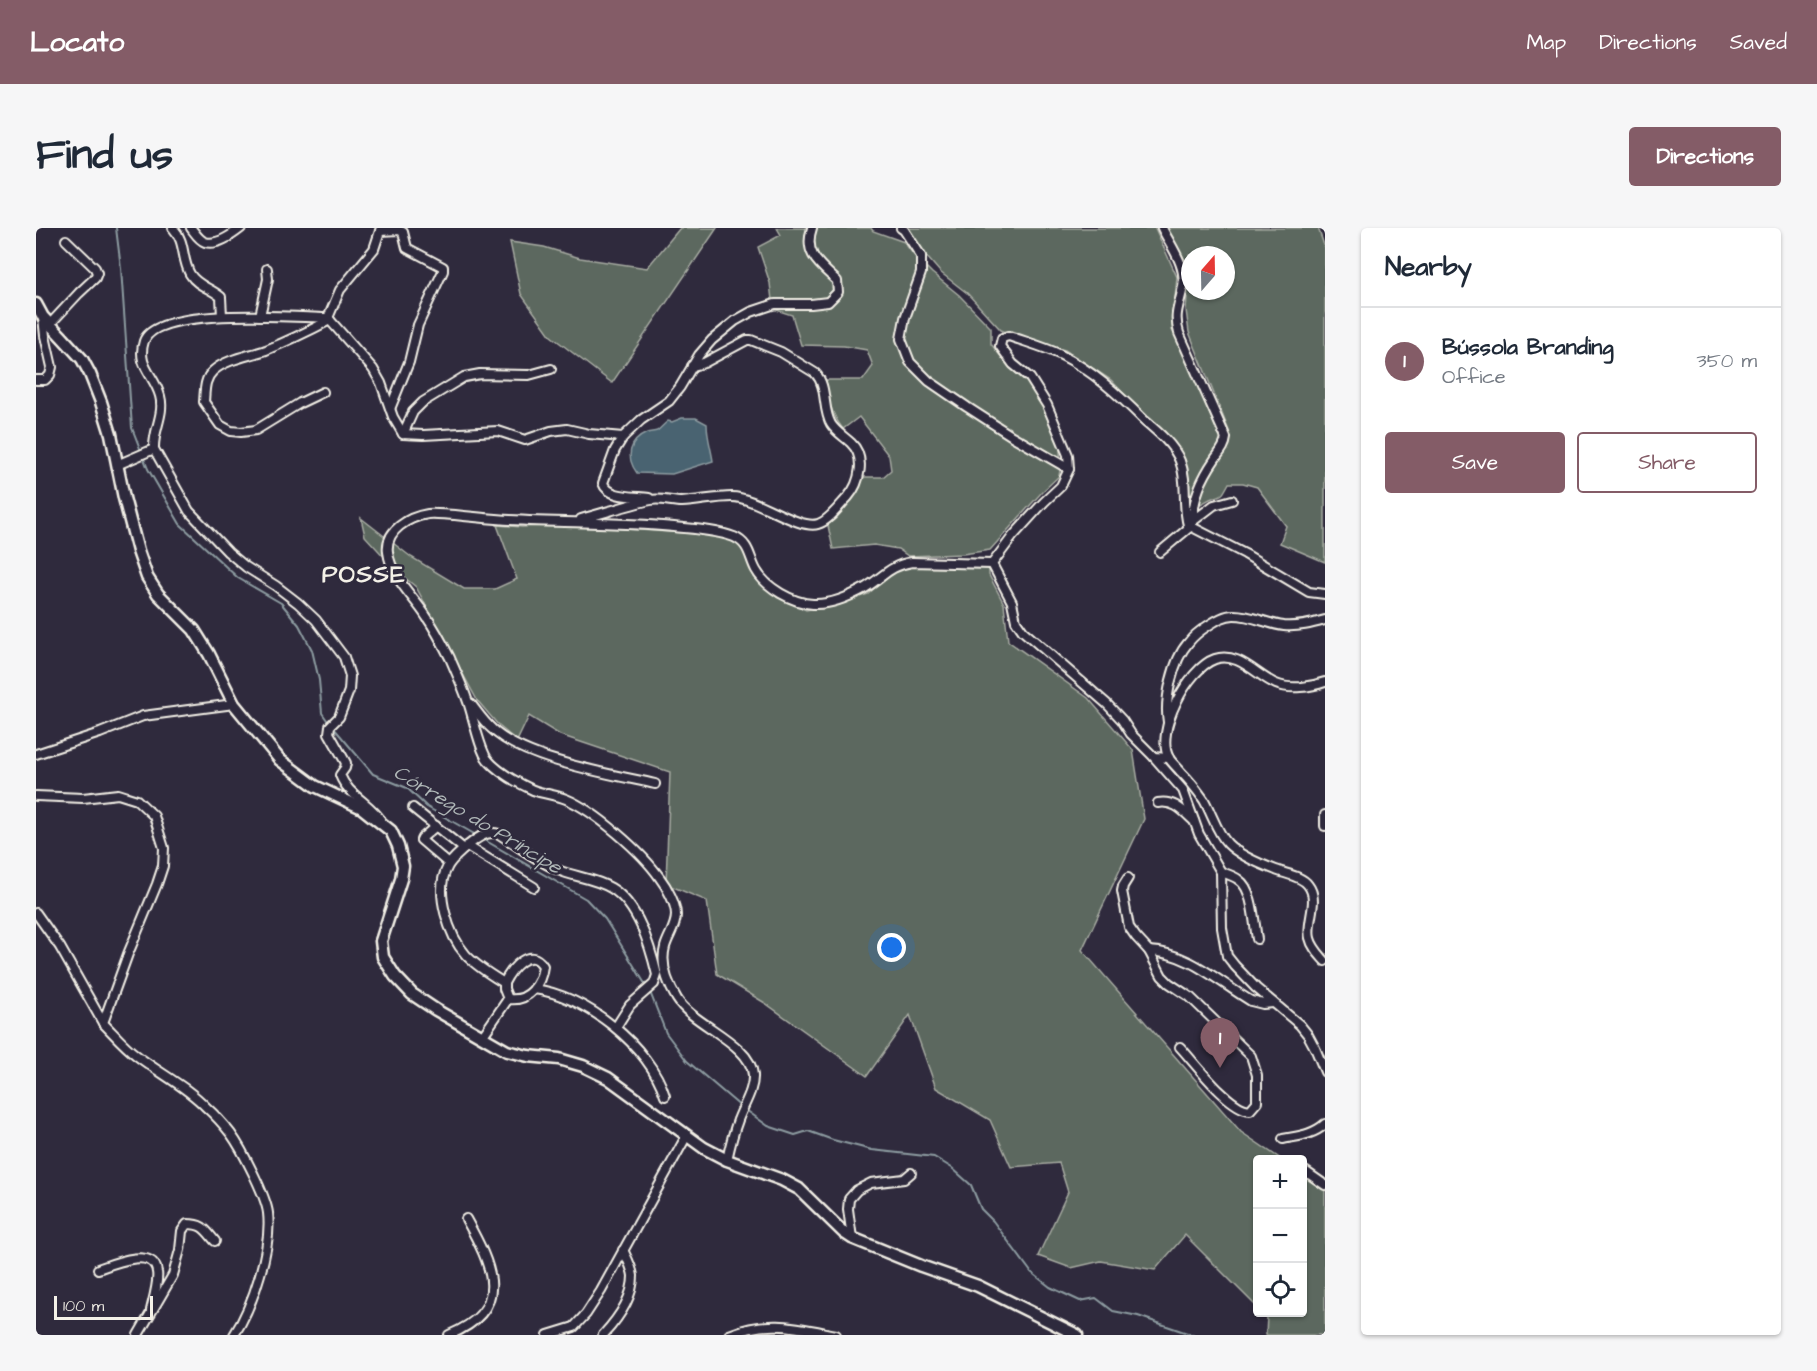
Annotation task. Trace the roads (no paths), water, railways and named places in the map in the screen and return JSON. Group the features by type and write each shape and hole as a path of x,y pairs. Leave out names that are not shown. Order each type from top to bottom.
{"street":[{"path":"172,228 183,246 189,273 196,282 221,297 222,316"},
{"path":"191,228 199,238 206,242 215,242 233,235 241,228"},
{"path":"692,366 704,363 751,340 781,352 819,377 831,424 852,444 859,455 857,483 849,495 820,524 814,525 789,518 746,499 732,497 680,502 653,499 610,493 605,489 603,483 615,450 623,437 641,420 669,401 692,366 712,340 735,321 751,312 776,304 828,302 838,292 837,281 814,258 808,240 812,228"},
{"path":"901,228 921,256 921,273 905,318 901,339 910,362 929,381 967,407 1069,469"},
{"path":"1162,228 1184,274 1176,325 1226,438 1226,444 1196,494 1191,524"},
{"path":"323,392 275,416 256,430 242,432 231,431 220,425 204,402 206,382 212,372 225,363 298,336 329,319 340,290 374,249 380,229 399,230 403,232 407,248 443,267 418,325 409,362 390,409"},
{"path":"36,380 45,380 50,375 52,367 45,336 46,321 95,278 97,273 95,268 66,240"},
{"path":"260,316 268,279 267,269"},
{"path":"36,304 46,321 81,359 90,374 111,434 135,541 147,577 158,594 194,630 234,704 280,760 315,786 362,808 391,831 403,866 381,941 383,957 395,976 412,994 507,1051 559,1059 583,1066 608,1078 704,1148 727,1160 790,1183 804,1192 843,1232 852,1238 978,1286 1077,1335"},
{"path":"382,823 376,813 343,784 340,775 346,763 329,733 339,717 349,691 350,676 344,657 316,620 298,603 228,552 189,512 152,450 153,438 162,408 154,381 143,364 142,351 145,338 152,330 184,319 260,316 329,319 374,369 403,434"},
{"path":"992,564 1013,536 1061,486 1069,469 1068,455 1047,405 1030,378 1013,364 1000,346 1002,338 1009,336 1060,354 1084,369 1117,394 1163,438 1180,459 1184,475 1185,513 1191,524 1309,592 1325,594"},
{"path":"403,434 413,412 423,402 464,377 480,374 529,375 551,369"},
{"path":"403,434 498,431 525,440 551,431 567,429 589,434 623,437"},
{"path":"117,465 152,450"},
{"path":"571,522 653,499"},
{"path":"1160,552 1214,505 1232,500"},
{"path":"727,1160 753,1077 747,1060 740,1050 711,1030 679,1003 667,980 665,947 676,917 675,907 660,878 614,830 585,808 535,790 502,773 488,761 483,753 468,701 449,656 429,620 395,574 387,550 390,536 410,518 430,513 668,527 731,536 741,540 747,546 755,569 764,581 783,594 804,603 817,604 836,601 867,587 886,571 901,564 912,562 992,564"},
{"path":"992,564 1012,602 1016,621 1023,631 1107,704 1131,734 1184,790 1200,834 1221,872 1222,928 1227,956 1256,988 1300,1025 1316,1048 1325,1072"},
{"path":"1168,722 1166,711 1171,677 1186,645 1197,633 1215,621 1235,615 1283,626 1306,626 1325,620"},
{"path":"1325,682 1293,687 1278,685 1241,662 1229,658 1216,658 1201,666 1188,681 1168,722 1166,736 1169,758 1192,783 1228,845 1251,859 1302,879 1308,885 1312,895 1309,936 1325,961"},
{"path":"468,701 492,729 518,746 572,764 655,784"},
{"path":"36,754 143,716 234,704"},
{"path":"1154,757 1169,758"},
{"path":"36,796 83,798 118,794 137,800 153,816 164,848 163,866 157,884 103,1023"},
{"path":"1158,803 1172,804 1195,822"},
{"path":"413,808 466,848 534,887"},
{"path":"1325,815 1325,826"},
{"path":"436,826 421,840 449,864"},
{"path":"504,983 467,956 455,941 443,901 442,883 449,864 466,848 490,832 499,834 560,870 585,877 610,888 627,900 637,915 657,975 654,984 630,1005 616,1027"},
{"path":"1221,872 1244,884 1248,892 1257,939"},
{"path":"1128,878 1122,891 1129,927 1149,951 1162,976 1190,997 1251,1056 1257,1075 1257,1102 1254,1107 1245,1110 1224,1096 1180,1047"},
{"path":"37,916 60,948 103,1023 135,1054 206,1106 231,1135 256,1179 268,1211 269,1235 254,1293 234,1335"},
{"path":"1149,951 1162,951 1183,958 1251,1001 1263,1004 1274,1003"},
{"path":"533,956 539,960 543,966 540,981 534,989 520,1000 508,999 504,983 517,964 533,956"},
{"path":"534,989 549,991 565,998 616,1027 638,1048 661,1085 665,1096"},
{"path":"482,1037 508,999"},
{"path":"1283,1139 1309,1134 1325,1124"},
{"path":"548,1335 574,1327 586,1314 687,1135"},
{"path":"1307,1172 1325,1185"},
{"path":"852,1238 849,1199 857,1190 871,1183 904,1179 912,1173"},
{"path":"449,1335 475,1319 488,1306 491,1296 492,1282 484,1252 466,1219"},
{"path":"138,1335 173,1275 180,1250 182,1231 187,1224 204,1227 215,1241"},
{"path":"603,1335 631,1292 633,1276 630,1263 623,1250"},
{"path":"98,1269 131,1258 145,1259 154,1265 158,1273 150,1315"},
{"path":"729,1335 741,1330 769,1325 789,1326 836,1335"},
{"path":"757,1335 760,1326"}],"water":[{"path":"682,418 696,418 707,424 713,461 672,474 637,473 630,455 636,440 647,433 657,431 668,421 672,422"}],"waterway":[{"name":"Córrego do Príncipe","path":"116,228 132,428 148,469 180,524 238,578 281,603 299,625 312,650 319,680 322,713 329,723"},
{"name":"Córrego do Príncipe","path":"333,727 373,774 407,788 427,807 476,835"},
{"name":"Córrego do Príncipe","path":"481,838 586,899 605,919 647,987"},
{"name":"Córrego do Príncipe","path":"650,992 666,1033 687,1061 741,1107"},
{"name":"Córrego do Príncipe","path":"746,1110 768,1126 795,1135 808,1131 872,1150 934,1157 952,1168 971,1185 981,1209 993,1221 1031,1272 1050,1287 1080,1301 1096,1298 1113,1311 1138,1316 1193,1335"}],"place":[{"name":"Bússola Branding","path":"1220,1068"}],"district":[{"name":"POSSE","path":"364,574"}]}
